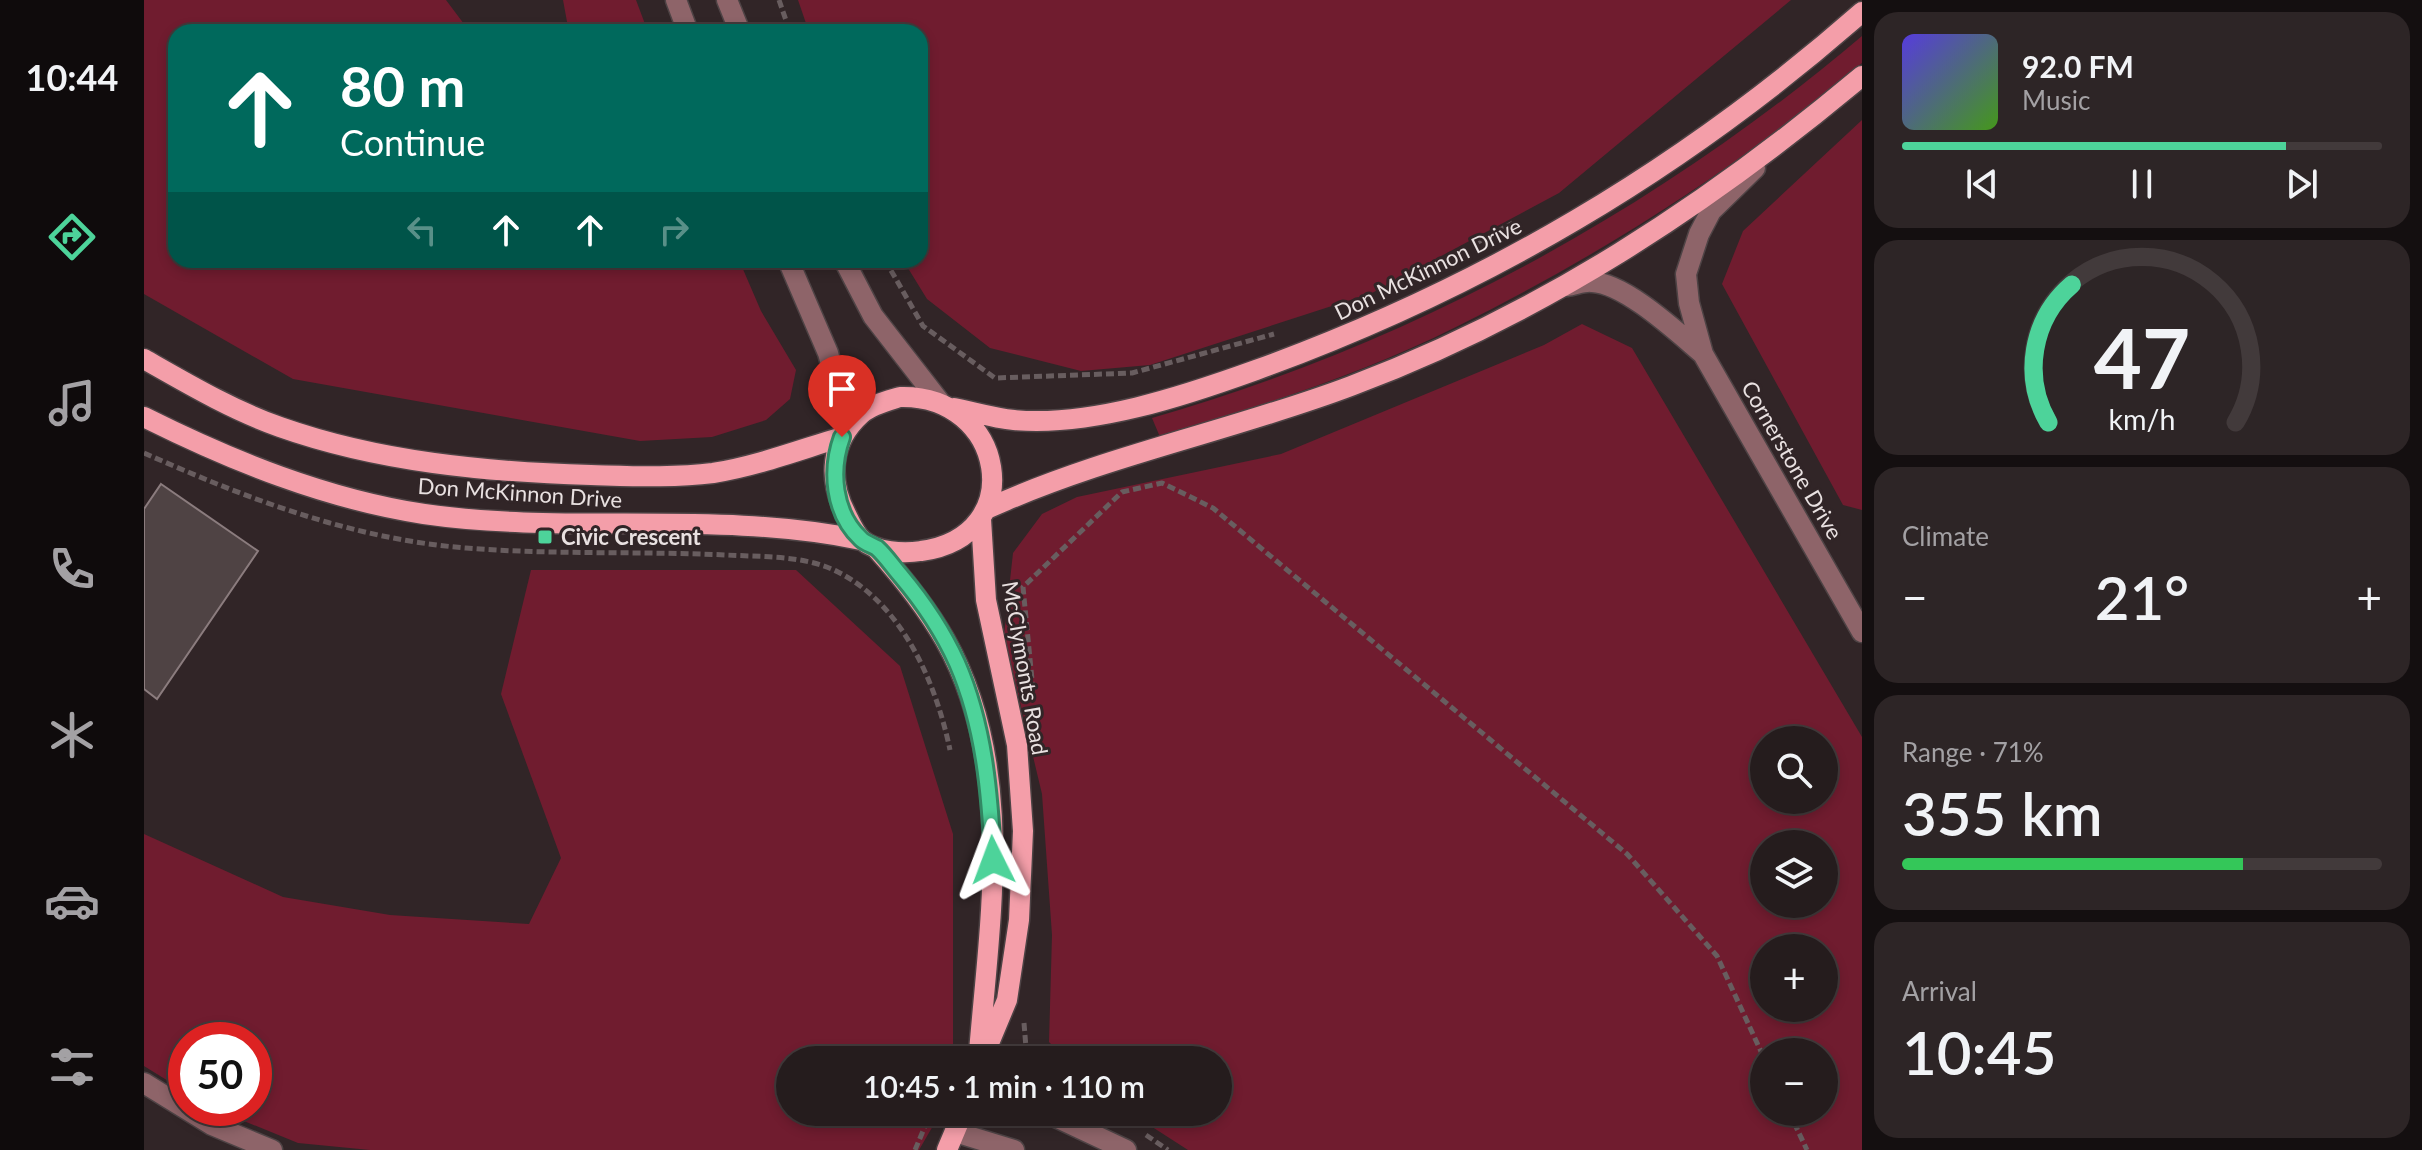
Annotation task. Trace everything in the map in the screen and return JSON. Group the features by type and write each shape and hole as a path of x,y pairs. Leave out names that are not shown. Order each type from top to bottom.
{"main road":[{"name":"Don McKinnon Drive","path":"947,405 1014,420 1077,417 1188,394 1347,337 1494,268 1682,154 1768,93 1862,12"},
{"path":"985,514 992,484 984,449 976,430 947,405 900,397 863,412 845,432 835,457 833,477 837,495 869,544 917,552 937,548 955,541 985,514 1094,466 1266,417 1353,386 1461,340 1650,237 1772,151 1862,76"},
{"name":"Don McKinnon Drive","path":"144,359 212,397 279,426 412,460 473,468 619,475 711,473 770,460 845,432"},
{"name":"Don McKinnon Drive","path":"144,417 245,465 366,502 425,514 499,520 768,527 821,531 869,544"},
{"name":"McClymonts Road","path":"985,514 986,600 1017,745 1023,831 1019,920 1007,1000 986,1046"},
{"name":"McClymonts Road","path":"869,544 904,579 946,640 965,684 980,735 990,807 993,886 981,1046"}],"street":[{"path":"676,0 685,24"},
{"path":"727,0 737,24"},
{"name":"Cornerstone Drive","path":"1772,151 1711,211 1699,234 1686,274 1689,303 1703,354 1862,632"},
{"path":"792,268 823,340 845,432"},
{"path":"848,268 873,316 947,405"},
{"name":"Cornerstone Drive","path":"1560,287 1590,281 1606,285 1661,319 1703,354"},
{"path":"1845,603 1862,591"},
{"path":"144,1083 212,1125 272,1150"},
{"path":"1075,1126 1126,1150"},
{"path":"951,1141 1014,1150"}],"path":[{"path":"779,0 787,24"},
{"path":"1465,249 1519,220"},
{"path":"890,268 923,326 995,378 1132,373 1282,331"},
{"path":"144,453 246,498 378,537 466,548 683,553 815,562 839,572 866,591 899,624 941,707 950,750"},
{"path":"1034,695 1023,587 1122,492 1162,483 1213,508 1627,854 1717,956 1755,1038"},
{"path":"915,1150 925,1126"},
{"path":"1796,1126 1807,1150"}],"shaded area":[{"path":"144,0 446,0 464,24 168,24 168,268 742,268 761,311 796,370 790,399 766,420 712,437 640,441 293,379 144,294"},
{"path":"563,0 636,0 645,24 567,24"},
{"path":"798,0 1791,0 1559,193 1372,293 1150,365 1081,371 990,348 927,299 908,268 928,268 928,24 806,24"},
{"path":"1862,36 1862,63 1815,102 1717,174 1563,270 1456,327 1384,360 1273,401 1160,437 1152,418 1249,387 1344,351 1437,310 1615,214 1701,159 1783,100"},
{"path":"1862,120 1862,510 1843,505 1722,284 1743,231"},
{"path":"1582,324 1632,348 1862,737 1862,1150 1188,1150 1151,1126 1232,1126 1232,1046 1053,1046 1049,1042 1052,935 1042,794 1004,635 1013,553 1042,514 1077,497 1281,454 1544,345"},
{"path":"531,570 796,570 900,666 953,834 953,1046 776,1046 776,1126 933,1126 919,1150 370,1150 298,1143 256,1126 272,1126 272,1022 168,1022 168,1081 144,1066 144,834 283,897 390,915 529,924 561,858 501,694"}],"building":[{"path":"161,484 258,551 157,699 144,689 144,509"}],"place":[{"name":"Civic Crescent","path":"545,537"}],"route":[{"path":"842,437 835,457 833,477 847,518 861,540 876,548 904,579 946,640 965,684 985,765 993,860"}]}
